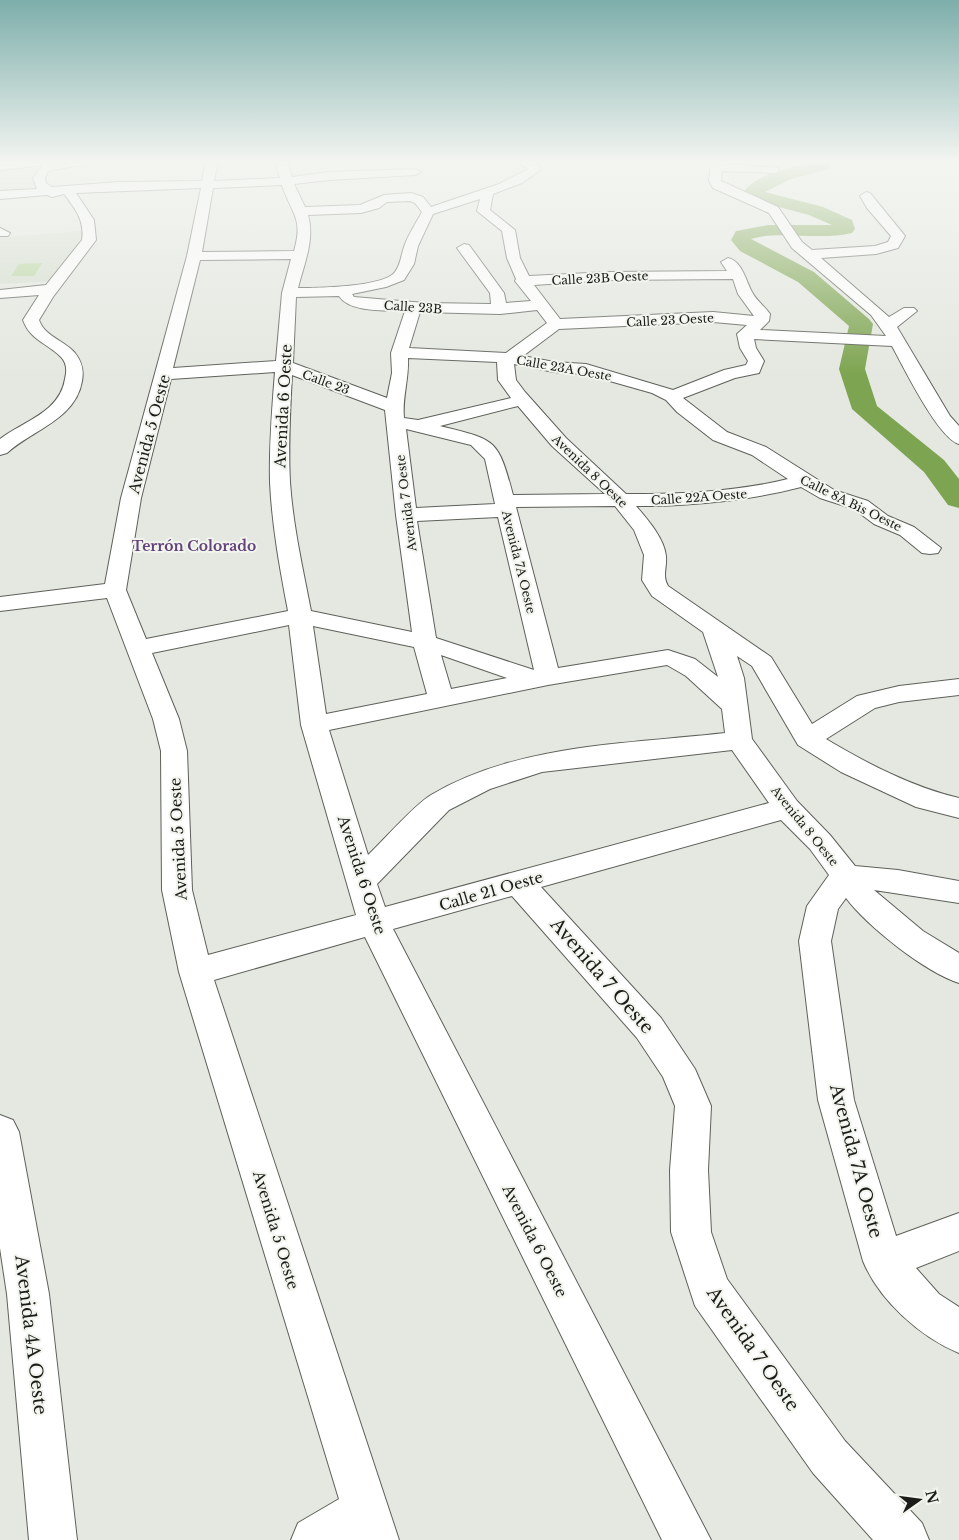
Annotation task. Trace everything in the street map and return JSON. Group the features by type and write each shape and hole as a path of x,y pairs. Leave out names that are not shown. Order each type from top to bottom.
{"street":[{"path":"0,449 8,441 56,411 68,397 76,376 73,364 66,351 36,330 31,319 34,310 52,290 89,240 91,232"},
{"name":"Avenida 5 Oeste","path":"199,232 165,374 131,498 115,590 166,719 174,751 177,890 195,972 370,1525"},
{"name":"Avenida 6 Oeste","path":"304,232 300,255 292,274 288,293 278,446 286,544 300,616 314,724 374,924 686,1540"},
{"path":"288,293 343,291 381,284 399,277 407,264 419,232"},
{"path":"399,353 509,358 544,335 555,324 522,281 515,262 508,232"},
{"path":"787,232 807,255 876,312 893,336 942,418 959,438"},
{"path":"807,255 876,250 893,244 898,236 894,232"},
{"path":"464,248 497,294 500,309"},
{"path":"194,256 300,255"},
{"path":"732,257 728,261 729,264 738,275 745,294 762,314 761,321 745,334"},
{"name":"Calle 23B Oeste","path":"522,281 618,276 738,275"},
{"path":"0,294 52,290"},
{"name":"Calle 23B","path":"343,291 348,300 355,302 414,308 500,309 542,305"},
{"name":"Avenida 7 Oeste","path":"414,308 399,353 400,373 396,415 406,515 426,642 441,698"},
{"path":"893,336 897,318 909,311"},
{"name":"Calle 23 Oeste","path":"555,324 596,324 713,316 761,321"},
{"path":"745,334 854,338 893,336"},
{"path":"672,396 730,374 753,369 756,361 748,348 745,334"},
{"name":"Calle 23A Oeste","path":"509,358 554,367 586,369 658,389 672,396"},
{"name":"Avenida 8 Oeste","path":"509,358 505,362 507,380 559,442 623,501 644,529 655,554 653,580 660,591 713,627 724,653 731,678 739,740 787,808 820,842 845,876 898,881 959,892"},
{"name":"Calle 23","path":"165,374 284,366 417,425"},
{"name":"Calle 8A Bis Oeste","path":"672,396 683,408 720,436 759,451 803,481 827,494 860,505 881,520 906,531 930,548"},
{"path":"417,425 523,400"},
{"name":"Avenida 7A Oeste","path":"417,425 478,442 494,458 542,678"},
{"name":"Calle 22A Oeste","path":"406,515 505,506 733,496 760,492 803,481"},
{"path":"0,604 115,590"},
{"path":"138,648 300,616 426,642 542,678"},
{"path":"713,627 762,662 807,739 851,766 918,797 959,808"},
{"path":"314,724 542,678 668,657 675,658 699,675 734,706"},
{"path":"807,739 866,702 900,694 959,687"},
{"path":"362,880 439,802 480,782 540,763 739,740"},
{"name":"Calle 21 Oeste","path":"195,972 374,924 787,808"},
{"path":"845,876 864,899 912,940 959,970"},
{"name":"Avenida 7A Oeste","path":"845,876 823,906 815,941 836,1100 883,1260 924,1308 959,1332"},
{"name":"Avenida 7 Oeste","path":"519,883 648,1028 677,1069 693,1106 689,1170 691,1232 710,1291 829,1457 905,1540"},
{"name":"Avenida 4A Oeste","path":"0,1132 28,1294 54,1540"},
{"path":"883,1260 959,1232"},
{"path":"315,1540 370,1525"}],"shaded area":[{"path":"90,232 57,281 0,284 0,238"}],"green space":[{"path":"42,263 34,276 11,276 19,264"}],"waterway":[{"path":"757,232 743,235 741,240 747,247 806,277 861,324 852,369 865,409 934,466 959,499"},
{"path":"816,232 821,232"}],"district":[{"name":"Terrón Colorado","path":"194,546"}]}
